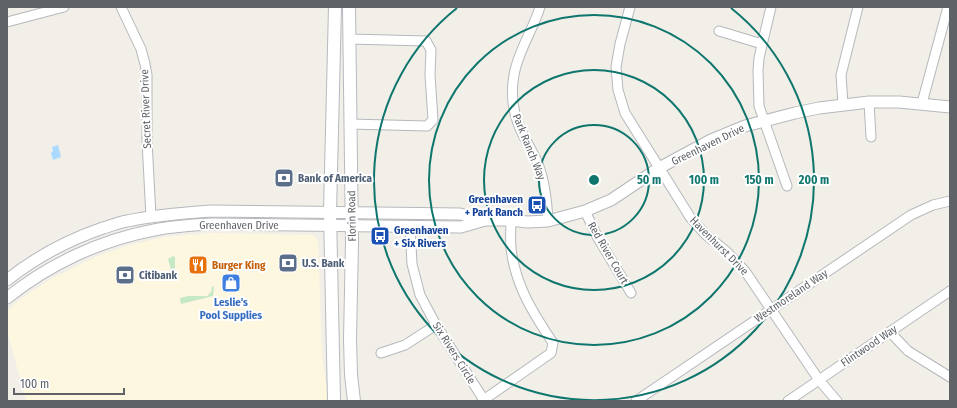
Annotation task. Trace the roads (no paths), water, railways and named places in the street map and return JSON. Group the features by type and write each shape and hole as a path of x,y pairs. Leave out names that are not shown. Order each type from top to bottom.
{"main road":[{"name":"Florin Road","path":"334,401 330,212 335,7"},
{"name":"Florin Road","path":"349,7 348,39 352,212 350,339 351,375 354,401"}],"street":[{"path":"7,22 64,7"},
{"name":"Secret River Drive","path":"121,7 141,49 145,64 147,80 147,141 151,217"},
{"name":"Park Ranch Way","path":"540,7 533,27 518,60 514,75 513,97 518,123 542,175 548,221"},
{"name":"Havenhurst Drive","path":"630,7 616,67 618,90 621,102 628,118 690,217 706,235 736,260 745,271 819,380 836,401"},
{"path":"772,7 762,44 758,71 759,106 787,186"},
{"path":"843,104 841,75 858,7"},
{"path":"922,103 948,7"},
{"path":"718,32 762,44"},
{"path":"348,39 426,41 431,50 430,75 433,120 427,126 350,124"},
{"path":"869,102 871,137"},
{"name":"Greenhaven Drive","path":"7,280 48,252 81,236 125,221 186,212 220,211 460,214 486,220 511,220 527,222 548,221 585,212 611,200 659,168 722,135 764,120 819,108 869,102 922,103 950,107"},
{"name":"Westmoreland Way","path":"636,401 911,215 933,205 950,201"},
{"path":"153,230 155,225 160,221 201,216 220,211"},
{"name":"Red River Court","path":"585,212 598,238 631,293"},
{"path":"95,247 101,238 146,224 151,220 151,217"},
{"name":"Greenhaven Drive","path":"7,298 55,265 95,247 153,230 188,225 212,224 461,227 486,220"},
{"name":"Six Rivers Circle","path":"410,226 415,279 420,296 436,325 483,400 551,353 553,343 531,309 518,280 511,248 511,220"},
{"name":"Flintwood Way","path":"788,401 950,291"},
{"path":"381,354 405,345 436,325"},
{"path":"890,332 908,351 950,377"}],"water":[{"path":"58,145 61,157 53,160 51,153 53,151 52,147"}],"place":[{"name":"Bank of America","path":"284,178"},
{"name":"Greenhaven + Park Ranch","path":"537,205"},
{"name":"Greenhaven + Six Rivers","path":"380,236"},
{"name":"U.S. Bank","path":"288,263"},
{"name":"Burger King","path":"198,265"},
{"name":"Citibank","path":"125,275"},
{"name":"Leslie's Pool Supplies","path":"231,283"}]}
